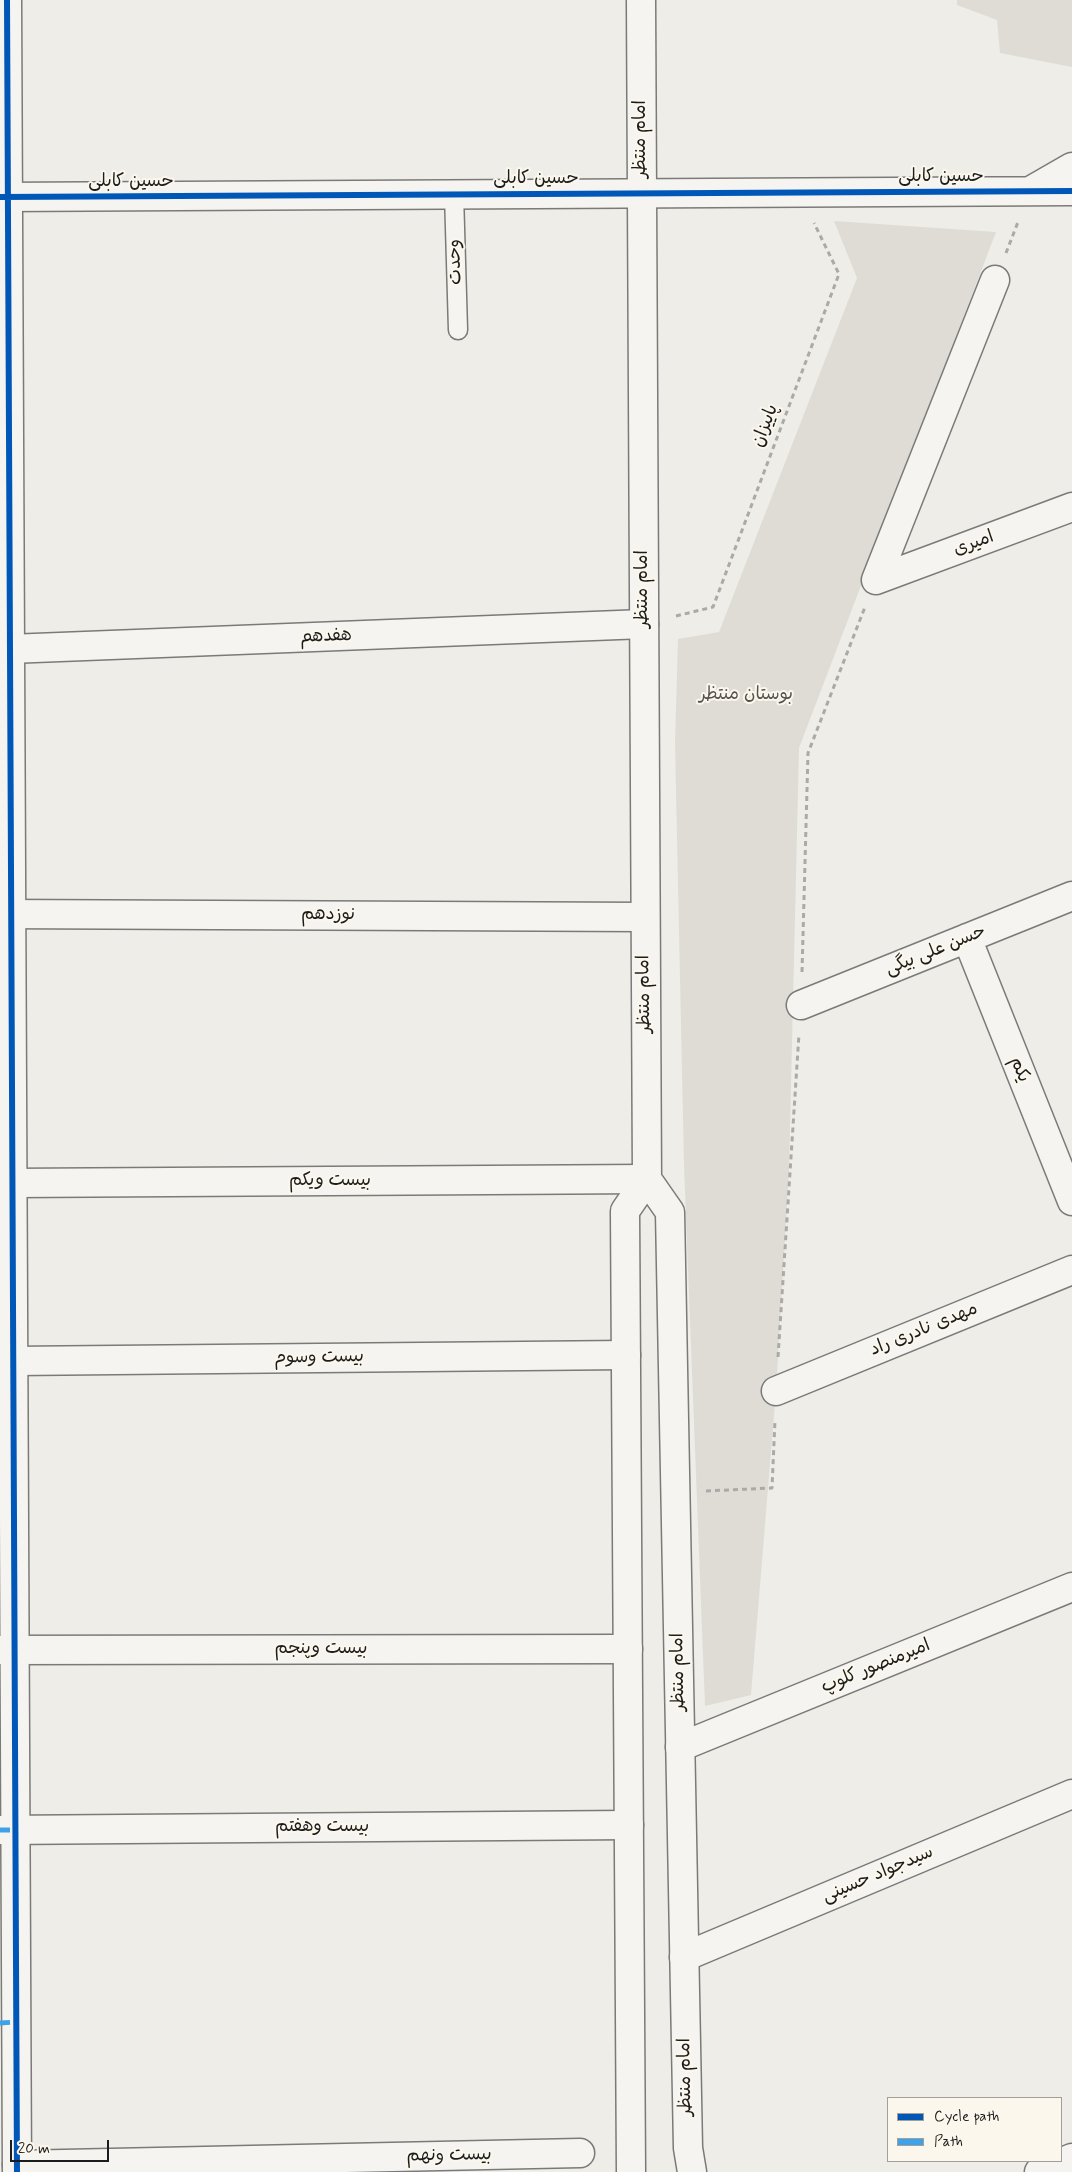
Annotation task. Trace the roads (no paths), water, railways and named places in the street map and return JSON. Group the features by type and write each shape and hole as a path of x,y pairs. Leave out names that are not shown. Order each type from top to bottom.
{"street":[{"path":"7,0 4,197 6,1149 12,1183 13,1361 7,1395 8,2022 17,2169"},
{"name":"امام منتظر","path":"640,0 647,1179 670,1212 688,2148 692,2172"},
{"path":"1031,191 1072,167"},
{"name":"حسین کابلی","path":"4,197 1072,191"},
{"name":"امیری","path":"995,280 876,580 1072,507"},
{"name":"هفدهم","path":"5,650 644,624"},
{"name":"حسن علی بیگی","path":"801,1005 1072,896"},
{"name":"نوزدهم","path":"5,914 645,917"},
{"name":"یکم","path":"967,938 1072,1201"},
{"path":"631,2172 625,1211 647,1179"},
{"name":"بیست ویکم","path":"12,1183 647,1179"},
{"name":"مهدی نادری راد","path":"776,1391 1072,1270"},
{"name":"بیست وسوم","path":"13,1361 626,1355"},
{"name":"امیرمنصور کلوپ","path":"680,1747 1072,1587"},
{"name":"بیست وپنجم","path":"7,1650 628,1649"},
{"name":"سیدجواد حسینی","path":"684,1957 1072,1794"},
{"name":"بیست وهفتم","path":"8,1830 629,1825"},
{"name":"بیست ونهم","path":"17,2169 580,2153"},
{"path":"1039,2172 1072,2158"}],"lane":[{"name":"وحدت","path":"454,194 458,330"}],"park label":[{"name":"بوستان منتظر","path":"746,695"}]}
